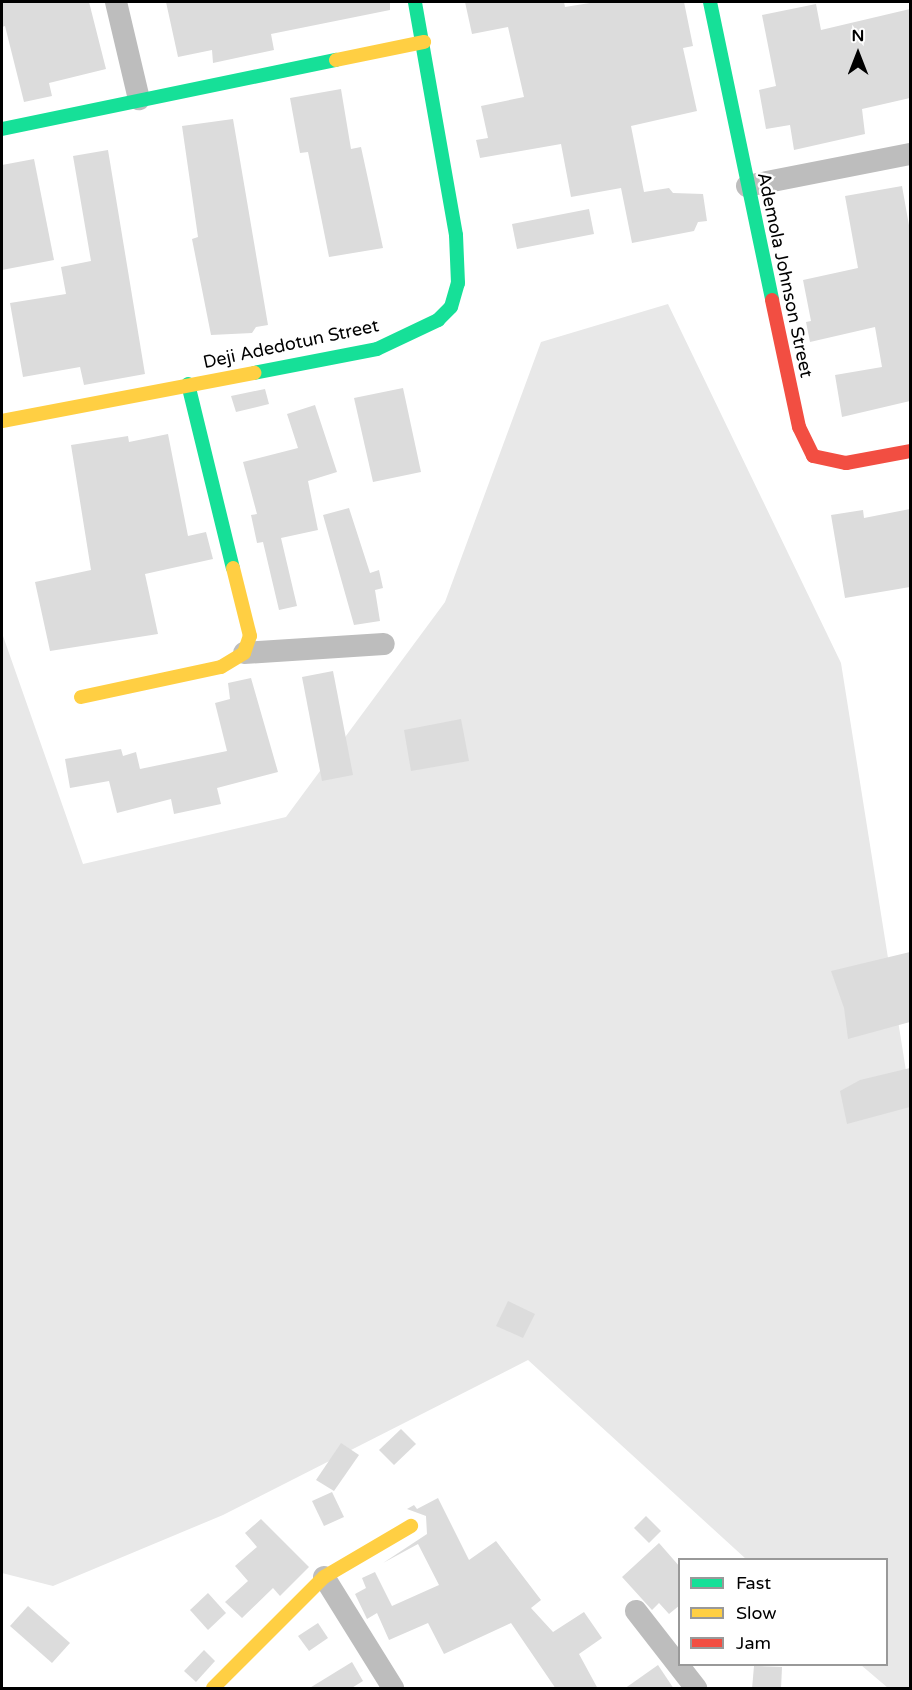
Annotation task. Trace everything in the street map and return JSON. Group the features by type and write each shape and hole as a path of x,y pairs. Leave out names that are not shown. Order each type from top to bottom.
{"street":[{"path":"116,2 139,99"},
{"name":"Deji Adedotun Street","path":"2,421 377,349 438,320 451,307 458,283 456,235 416,2"},
{"name":"Ademola Johnson Street","path":"710,2 799,427 813,456 846,463 910,451"},
{"path":"2,129 424,42"},
{"path":"747,186 910,154"},
{"path":"188,384 250,636 244,653"},
{"path":"81,697 221,668 244,653 384,644"},
{"path":"213,1689 324,1577 411,1526"},
{"path":"324,1577 393,1689"},
{"path":"636,1611 678,1666"},
{"path":"678,1666 696,1689"}],"shaded area":[{"path":"668,304 841,663 910,1096 910,1688 888,1688 862,1666 888,1666 888,1558 745,1558 528,1360 223,1515 53,1586 2,1573 2,633 83,864 286,817 445,602 541,342"}],"building":[{"path":"2,2 89,2 106,69 49,83 52,96 24,102 5,26 2,27"},
{"path":"166,2 390,2 390,10 271,34 274,50 213,63 212,50 178,57"},
{"path":"465,2 564,2 565,7 596,2 684,2 693,46 683,48 697,111 631,126 644,192 669,188 673,193 703,194 707,221 698,222 694,231 632,243 621,188 571,197 561,144 480,158 476,140 488,138 481,106 524,97 508,27 472,34"},
{"path":"816,4 821,30 910,9 910,98 862,109 865,134 794,150 790,125 766,129 759,90 776,86 762,15"},
{"path":"341,89 351,149 361,147 383,248 329,257 308,152 300,153 290,98"},
{"path":"233,119 268,325 256,327 252,333 211,335 192,239 198,237 182,126"},
{"path":"108,150 145,374 84,385 80,367 23,377 10,303 66,294 61,267 91,261 73,156"},
{"path":"34,159 54,260 2,270 2,165"},
{"path":"902,186 910,231 910,401 842,417 835,375 882,367 875,327 810,342 806,322 811,321 803,280 858,268 845,196"},
{"path":"589,209 594,234 517,249 512,224"},
{"path":"403,388 421,472 373,482 354,398"},
{"path":"265,389 269,404 236,412 231,396"},
{"path":"315,405 337,472 308,481 318,530 281,538 297,606 279,610 263,542 257,543 251,515 257,514 243,462 298,448 287,414"},
{"path":"168,434 188,536 206,532 213,559 145,574 158,634 50,651 35,582 91,570 71,445 128,436 129,442"},
{"path":"349,508 370,573 379,570 383,588 375,590 380,621 354,625 323,515"},
{"path":"910,509 910,587 845,598 831,515 863,510 864,518"},
{"path":"333,671 353,775 322,781 302,677"},
{"path":"251,678 278,772 217,788 221,804 174,814 171,799 117,813 109,781 70,788 65,759 121,749 123,756 136,752 140,769 227,751 215,703 230,699 228,683"},
{"path":"461,719 469,761 411,771 404,730"},
{"path":"910,952 910,1022 848,1039 844,1008 831,971"},
{"path":"910,1068 910,1107 847,1124 840,1091 860,1080"},
{"path":"508,1301 535,1314 523,1338 496,1326"},
{"path":"401,1429 416,1444 394,1465 379,1450"},
{"path":"341,1443 359,1455 334,1491 316,1480"},
{"path":"332,1492 344,1517 324,1526 312,1501"},
{"path":"438,1498 469,1560 496,1541 541,1600 531,1608 553,1632 584,1612 602,1638 579,1654 598,1689 556,1689 511,1623 444,1654 428,1623 389,1640 377,1613 367,1619 355,1594 366,1588 362,1578 375,1572 392,1606 439,1585 418,1544 383,1563 427,1534 426,1516 407,1509 414,1505 417,1509"},
{"path":"646,1516 661,1531 649,1543 634,1528"},
{"path":"261,1519 309,1567 280,1596 273,1588 242,1618 225,1602 248,1581 235,1566 257,1547 245,1533"},
{"path":"659,1543 678,1565 678,1607 669,1614 659,1603 652,1610 622,1577"},
{"path":"208,1593 226,1613 208,1630 190,1610"},
{"path":"28,1606 70,1643 52,1663 10,1626"},
{"path":"318,1623 328,1638 309,1651 298,1636"},
{"path":"204,1650 215,1661 196,1682 184,1671"},
{"path":"352,1662 363,1681 350,1689 308,1689"},
{"path":"658,1665 674,1689 624,1689"},
{"path":"754,1666 782,1667 781,1689 752,1689"}],"traffic: fast":[{"path":"254,373 377,349 438,320 451,307 458,283 456,235 415,2"},
{"path":"710,2 772,300"},
{"path":"2,129 336,60"},
{"path":"188,384 233,568"}],"traffic: slow":[{"path":"336,60 424,42"},
{"path":"2,421 254,373"},
{"path":"81,697 221,667 244,653 250,636 233,568"},
{"path":"213,1688 324,1577 411,1526"}],"traffic: jam":[{"path":"772,300 799,427 813,456 846,463 910,451"}]}
